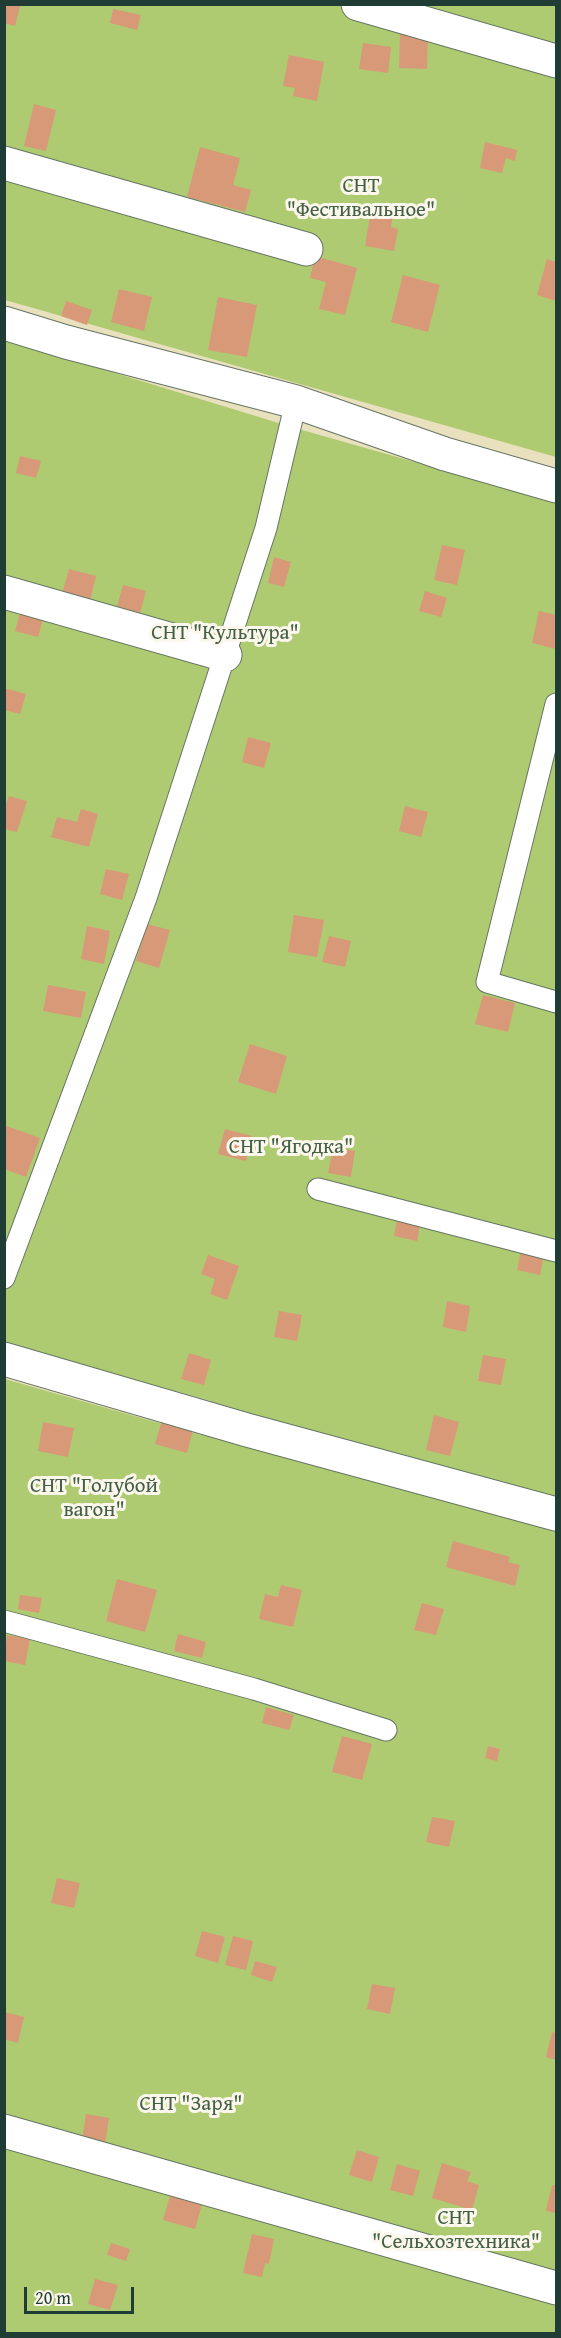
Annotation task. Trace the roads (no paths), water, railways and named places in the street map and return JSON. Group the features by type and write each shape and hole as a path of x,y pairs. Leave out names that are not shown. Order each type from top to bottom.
{"street":[{"path":"358,4 556,61"},
{"path":"4,164 306,249"},
{"path":"4,323 66,342 296,402 445,454 556,486"},
{"path":"4,592 225,655"},
{"path":"4,1359 247,1430 556,1514"},
{"path":"4,2131 556,2288"}],"lane":[{"path":"4,1278 146,898 266,528 296,402"},
{"path":"556,704 487,982 556,1002"},
{"path":"318,1189 556,1251"},
{"path":"4,1621 254,1689 386,1730"}],"park label":[{"name":"СНТ \"Фестивальное\"","path":"361,199"},
{"name":"СНТ \"Культура\"","path":"225,634"},
{"name":"СНТ \"Ягодка\"","path":"291,1148"},
{"name":"СНТ \"Голубой вагон\"","path":"94,1499"},
{"name":"СНТ \"Заря\"","path":"191,2105"},
{"name":"СНТ \"Сельхозтехника\"","path":"456,2231"}]}
